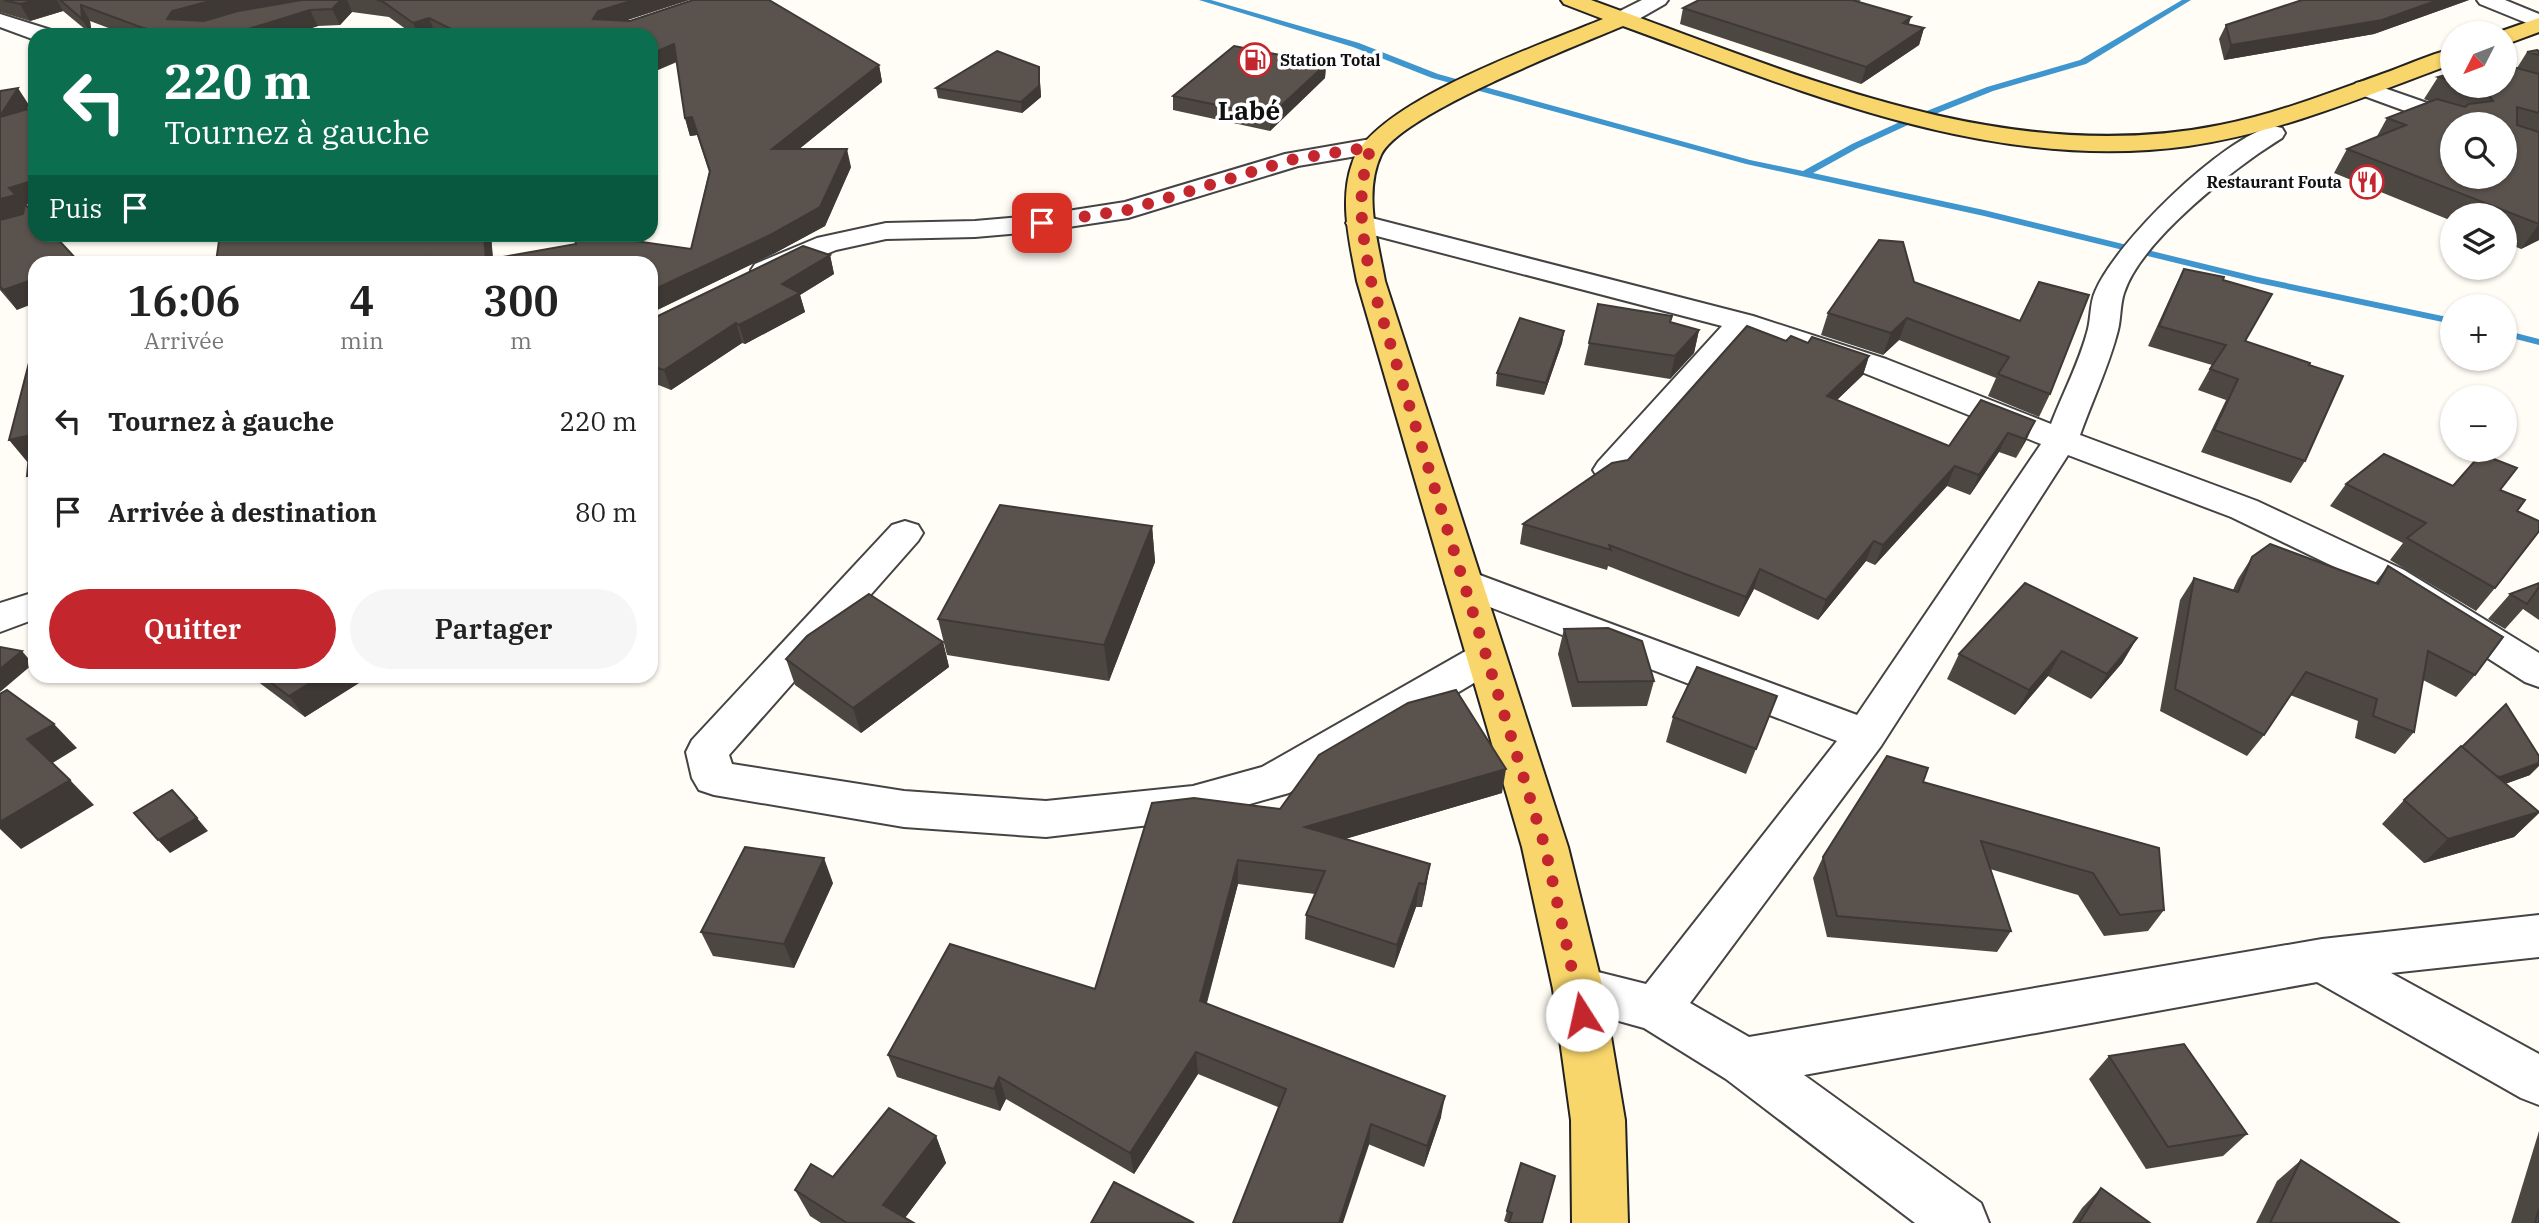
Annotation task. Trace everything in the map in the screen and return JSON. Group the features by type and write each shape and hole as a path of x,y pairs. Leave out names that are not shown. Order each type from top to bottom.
{"main road":[{"path":"1571,0 1826,92 1916,119 2003,138 2066,145 2130,144 2190,138 2251,124 2440,63"},
{"path":"1600,1223 1598,1120 1578,989 1545,847 1371,281 1360,223 1363,173 1371,147 1393,128 1467,87 1622,19"},
{"path":"2517,33 2539,23"}],"street":[{"path":"1622,19 1658,0"},
{"path":"2487,0 2539,23"},
{"path":"0,20 28,30"},
{"path":"2517,38 2539,42"},
{"path":"2364,88 2440,115"},
{"path":"1656,1009 1866,735 2061,440 2103,330 2109,293 2135,250 2192,192 2234,157 2273,133 2251,124"},
{"path":"746,280 827,244 886,231 975,229 1042,223 1128,210 1294,159 1371,147"},
{"path":"1360,223 1742,322 1875,366 2244,509 2379,573 2539,672"},
{"path":"1610,470 1742,322"},
{"path":"905,533 707,751 714,779 904,809 1046,819 1193,803 1274,781 1485,657"},
{"path":"1464,583 1866,735"},
{"path":"0,618 28,607"},
{"path":"1744,1062 2322,960 2539,936"},
{"path":"2322,960 2539,1081"},
{"path":"1578,989 1656,1009 1744,1062 1961,1223"}],"building":[{"path":"3,0 36,0 20,4"},
{"path":"60,0 214,0 172,11 167,19 204,21 238,11 302,0 341,0 332,9 310,10 252,28 143,28 81,5 82,19"},
{"path":"377,0 634,0 598,11 593,19 630,21 693,0 769,0 879,65 772,149 847,149 820,207 770,235 658,288 658,256 508,256 576,242 642,242 691,249 710,171 692,117 685,118 674,44 658,51 658,28 449,28 429,18 413,23"},
{"path":"1699,0 1852,0 1911,17 1903,23 1924,28 1866,67 1683,8"},
{"path":"2302,0 2438,0 2382,20 2231,45 2226,25"},
{"path":"1234,46 1326,64 1270,116 1173,96"},
{"path":"2537,50 2539,55 2527,52"},
{"path":"997,51 1039,67 1039,86 1021,102 936,88"},
{"path":"2517,68 2539,74 2539,113 2517,107 2517,112 2440,112 2440,185 2347,149 2406,125 2387,118 2437,99 2465,107 2493,101 2491,98 2517,98"},
{"path":"18,88 0,116 0,91"},
{"path":"28,109 28,182 9,188 16,195 0,199 0,117"},
{"path":"2517,125 2539,132 2539,224 2517,215 2517,203 2485,203 2449,189 2517,189"},
{"path":"25,204 28,207 28,242 60,242 73,256 28,256 28,281 3,290 0,286 0,220 23,214"},
{"path":"1879,240 1903,242 1914,282 2020,321 2039,282 2089,295 2050,394 1998,374 2009,357 1907,318 1891,333 1828,313"},
{"path":"219,242 485,242 486,256 217,256"},
{"path":"803,246 830,255 782,284 800,293 739,325 736,323 664,370 658,368 658,316"},
{"path":"2184,269 2224,277 2223,280 2272,294 2245,341 2343,376 2305,461 2214,430 2238,379 2210,369 2226,345 2159,326"},
{"path":"1598,304 1672,316 1670,322 1699,330 1675,356 1589,343"},
{"path":"1520,318 1564,331 1546,383 1497,373"},
{"path":"1747,326 1786,341 1791,336 1808,343 1812,337 1869,356 1827,396 1949,446 1981,400 2035,421 2025,439 2008,433 1979,475 1955,466 1883,545 1874,541 1826,600 1760,569 1746,597 1609,545 1611,550 1523,524 1612,463 1628,460"},
{"path":"28,367 28,436 9,440"},
{"path":"2384,454 2453,486 2474,462 2502,462 2517,468 2500,490 2525,500 2517,511 2539,521 2539,531 2495,588 2407,538 2426,523 2346,484"},
{"path":"1000,505 1152,526 1104,645 938,619"},
{"path":"2270,544 2378,584 2388,566 2503,637 2475,675 2428,651 2414,732 2373,716 2377,699 2306,672 2264,735 2175,689 2194,578 2238,592 2252,557"},
{"path":"2025,583 2137,638 2107,674 2062,651 2029,690 1959,654"},
{"path":"2539,583 2527,604 2510,594"},
{"path":"869,594 943,642 853,708 786,659 807,636"},
{"path":"1608,628 1642,641 1654,681 1578,682 1564,629"},
{"path":"0,647 22,651 0,669"},
{"path":"1697,667 1777,696 1756,749 1673,717"},
{"path":"271,683 310,683 289,696"},
{"path":"7,690 54,724 27,739 70,780 0,822 0,694"},
{"path":"1456,690 1506,769 1305,827 1430,864 1425,884 1419,883 1397,945 1306,915 1325,871 1238,860 1200,1001 1445,1096 1427,1146 1371,1124 1339,1223 1233,1223 1286,1089 1196,1052 1130,1153 999,1077 994,1089 888,1055 950,944 1095,989 1152,803 1194,798 1280,809 1319,755 1408,703"},
{"path":"2506,704 2539,756 2539,763 2500,777 2462,747"},
{"path":"2461,746 2539,812 2448,839 2404,800"},
{"path":"1887,756 1928,768 1923,782 2159,848 2164,910 2120,915 2093,873 1981,841 2011,931 1837,916 1823,857"},
{"path":"172,790 197,818 158,840 134,813"},
{"path":"745,847 824,858 784,944 701,932"},
{"path":"2184,1044 2247,1134 2168,1147 2109,1056"},
{"path":"889,1108 936,1136 883,1205 914,1223 847,1223 795,1190 811,1164 833,1177"},
{"path":"2301,1160 2399,1223 2270,1223"},
{"path":"1521,1163 1555,1176 1542,1223 1509,1223 1512,1213 1507,1211"},
{"path":"1114,1182 1194,1223 1091,1223"},
{"path":"2101,1188 2150,1223 2079,1223"}],"waterway":[{"path":"1203,0 1356,45 1435,76 1749,162 1984,213 2258,280 2440,318"},
{"path":"1805,174 1855,146 1907,122 1990,89 2083,62 2187,0"},
{"path":"2517,336 2539,342"}],"place":[{"name":"Station Total","path":"1255,60"},
{"name":"Restaurant Fouta","path":"2367,182"}],"district":[{"name":"Labé","path":"1249,110"}],"route":[{"path":"1042,223 1128,210 1294,159 1371,147 1363,173 1360,223 1371,281 1545,847 1582,1015"}]}
